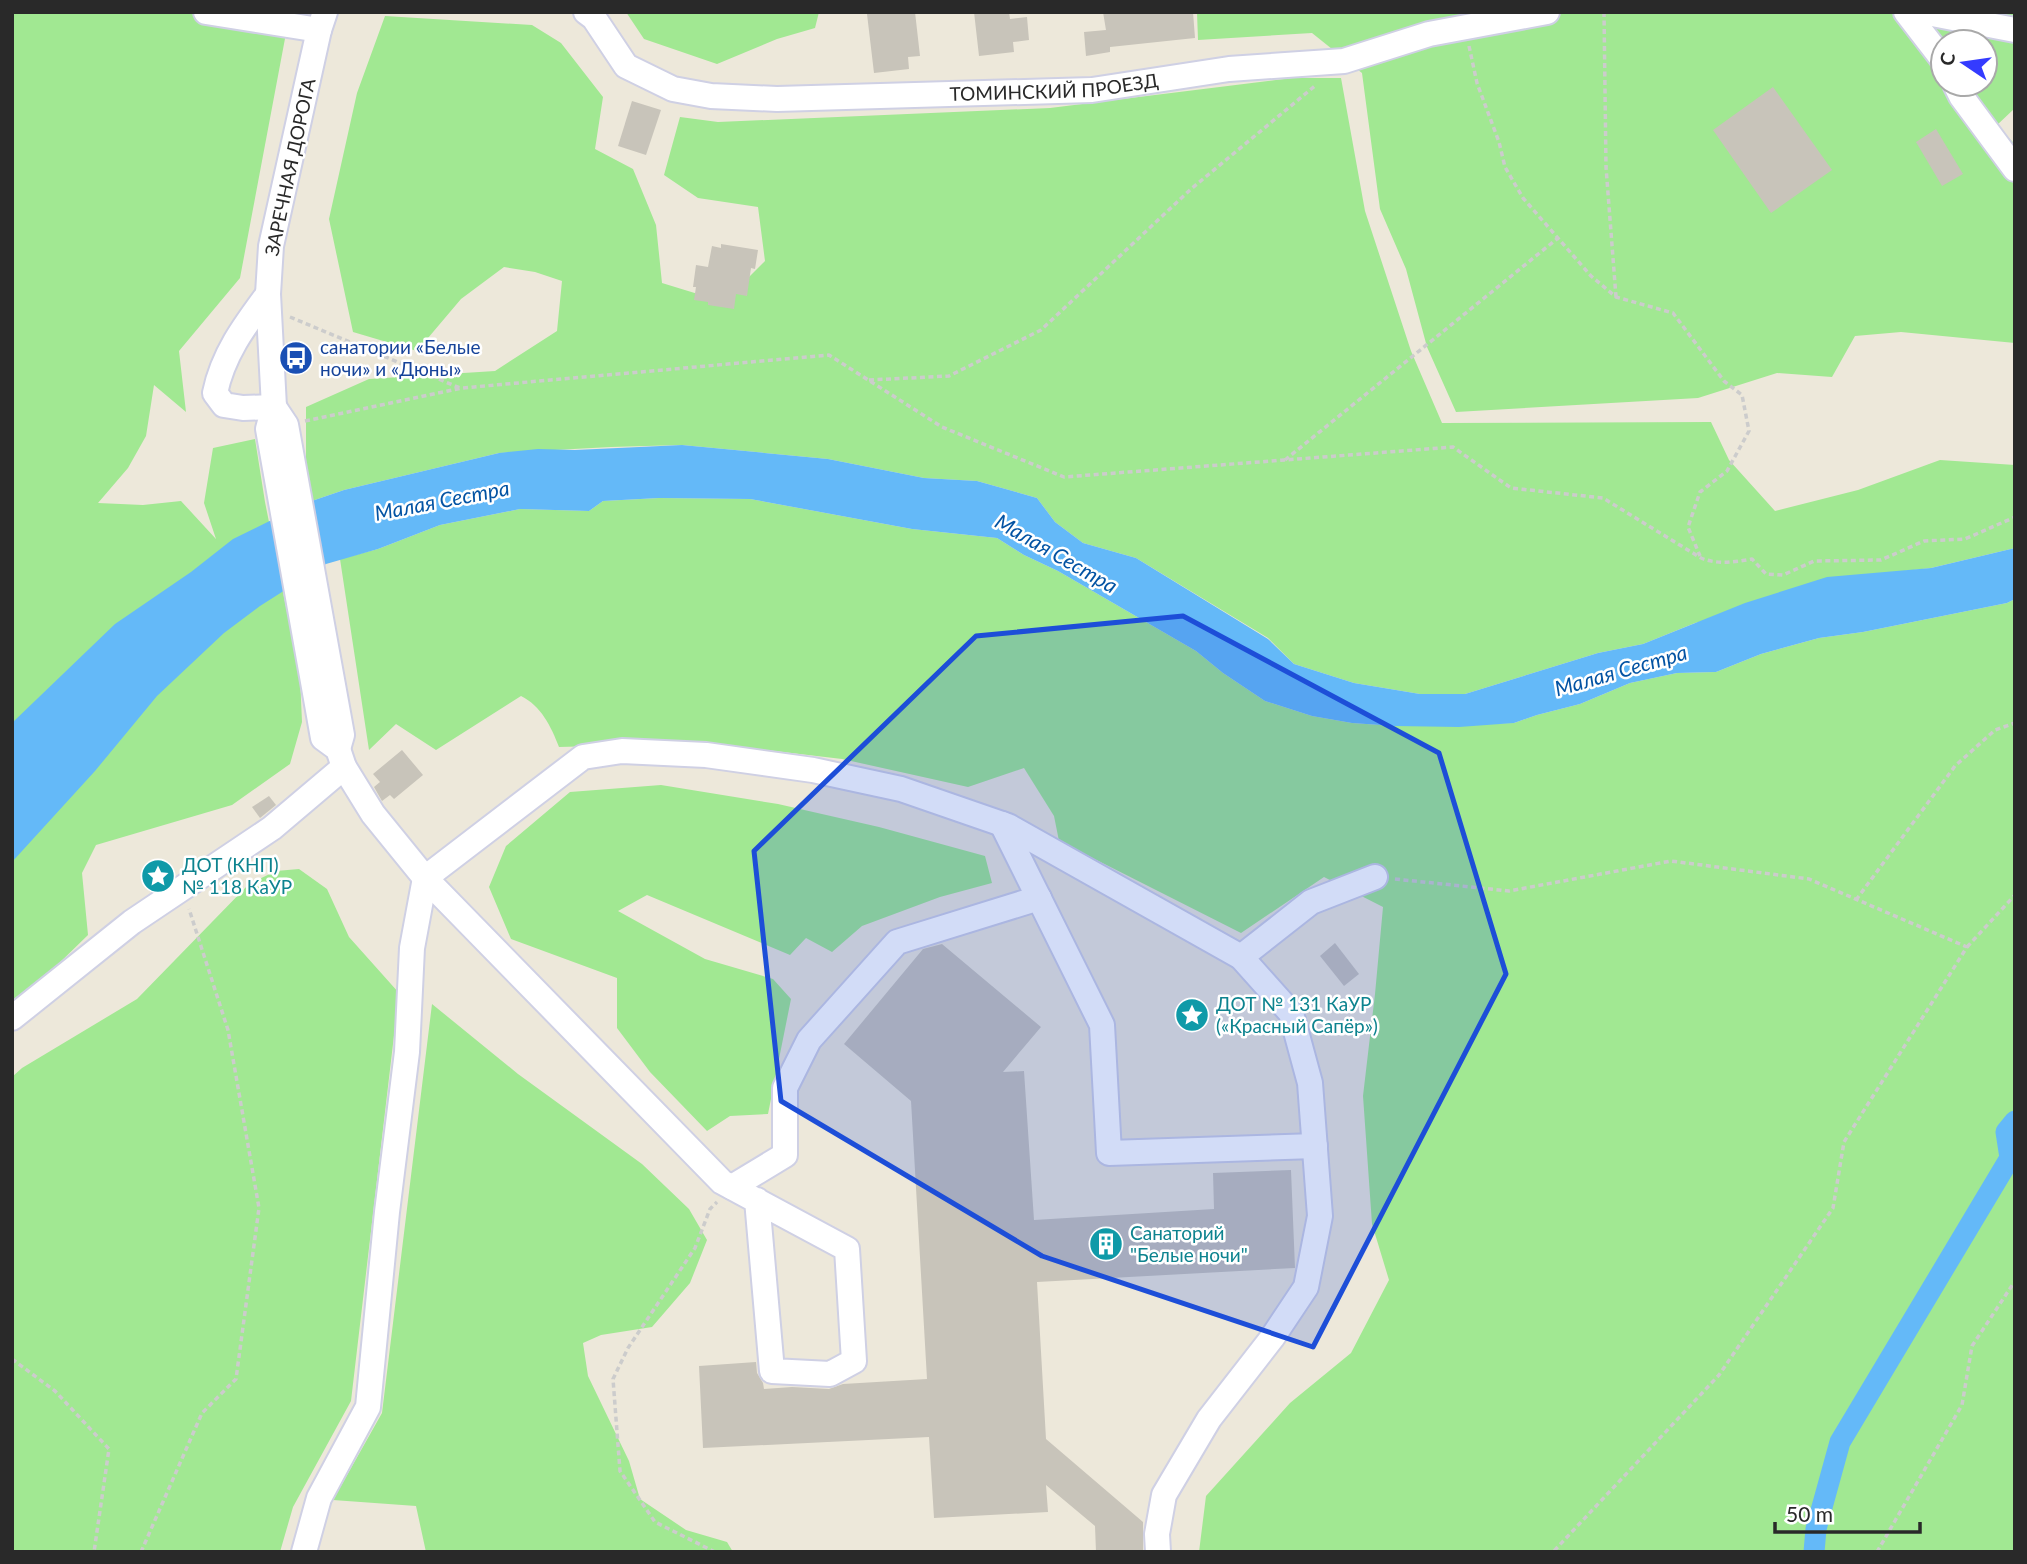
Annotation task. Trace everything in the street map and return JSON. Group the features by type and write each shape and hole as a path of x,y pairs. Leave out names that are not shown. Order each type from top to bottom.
{"street":[{"path":"206,12 322,21"},
{"name":"ТОМИНСКИЙ ПРОЕЗД","path":"586,12 594,18 626,65 673,89 711,96 777,99 1092,90 1229,69 1344,61 1429,34 1547,12"},
{"path":"1906,12 1929,42"},
{"path":"1922,12 2009,24"},
{"name":"ЗАРЕЧНАЯ ДОРОГА","path":"322,21 271,246 269,301 276,420 337,747"},
{"path":"1962,98 2015,169"},
{"path":"269,301 239,334 220,368 215,393 224,405 243,408 276,420"},
{"path":"12,1018 132,922 272,828 337,747 373,814 425,878 722,1182 757,1200 847,1249 855,1361 830,1374 772,1371 757,1200"},
{"path":"304,1552 319,1498 368,1407 387,1212 407,1052 412,948 425,878 583,757 622,751 706,755 813,770 901,789 1002,824 1241,957 1291,1013 1310,1083 1320,1216 1306,1287 1272,1338 1209,1419 1164,1495 1157,1534 1158,1552"},
{"path":"1002,824 1102,1025 1109,1153 1315,1146"},
{"path":"1241,957 1311,902 1375,877"},
{"path":"732,1187 785,1155 785,1088 809,1040 897,942 1039,898"}],"path":[{"path":"1604,12 1606,167 1616,297"},
{"path":"1465,27 1477,83 1505,167 1523,198 1591,276 1616,297 1673,313 1724,381 1742,395 1749,431 1727,471 1700,492 1688,527 1700,558"},
{"path":"869,380 949,376 1041,330 1191,190 1344,61"},
{"path":"1284,460 1558,238"},
{"path":"269,301 462,388"},
{"path":"276,420 462,388 829,355 942,427 1064,477 1453,447 1511,488 1603,498 1700,558 1710,562 1727,563 1752,559 1766,574 1783,575 1814,561 1881,560 1924,541 1965,539 2015,517"},
{"path":"1856,901 1955,766 1995,730 2015,723"},
{"path":"1375,877 1509,891 1671,861 1809,878 1856,901 1967,947"},
{"path":"141,1552 202,1413 236,1379 259,1208 228,1030 183,888"},
{"path":"1553,1552 1719,1376 1833,1208 1844,1142 1967,947 2015,895"},
{"path":"715,1552 655,1522 620,1471 613,1379 628,1348 695,1248 710,1209 732,1187"},
{"path":"1877,1552 1962,1405 1972,1346 2015,1281"},
{"path":"12,1359 55,1391 109,1449 94,1552"}],"highlighted area":[{"path":"1183,616 1439,753 1506,974 1313,1347 1042,1256 781,1101 754,851 976,636"}],"green space":[{"path":"12,12 290,12 240,278 179,351 186,412 154,385 146,436 128,468 98,503 143,505 181,501 216,539 204,503 213,448 255,439 300,677 302,722 290,764 232,805 96,845 82,873 88,935 12,1009"},
{"path":"626,12 819,12 815,28 777,39 717,64 644,39"},
{"path":"1197,12 2015,12 2015,108 1996,126 2015,144 2015,343 1901,332 1855,336 1832,377 1777,373 1698,398 1456,412 1427,347 1406,269 1380,209 1362,73 1312,33 1198,40"},
{"path":"385,16 532,25 561,43 603,97 595,149 633,169 656,225 662,283 724,302 765,261 758,207 698,198 664,175 680,117 718,122 1050,108 1292,78 1341,78 1365,211 1411,351 1442,423 1711,422 1729,460 1775,511 1858,490 1940,460 2015,465 2015,548 1931,568 1887,573 1695,623 1643,644 1598,653 1465,694 1420,694 1354,683 1294,664 1268,638 1136,558 1083,543 1055,522 1037,498 977,481 924,478 828,459 682,445 611,447 499,453 344,490 306,503 306,407 369,379 495,371 557,331 562,281 535,272 504,267 461,299 417,351 353,332 329,219 357,93"},
{"path":"659,498 750,499 912,529 997,538 1196,651 1265,701 1312,716 1352,723 1395,726 1514,723 1580,704 1630,683 1677,673 1716,672 1761,654 1819,638 1863,632 2007,603 2015,599 2015,1552 1199,1552 1206,1496 1290,1403 1351,1353 1389,1280 1372,1224 1363,1096 1383,907 1324,877 1241,933 1059,841 1054,816 1024,768 968,787 842,759 707,743 559,747 544,717 534,705 521,696 436,750 396,724 369,750 340,559 378,549 440,525 520,509 589,511 603,501"},
{"path":"661,785 778,804 879,827 985,856 992,883 940,897 862,926 832,952 806,938 790,955 647,895 618,911 705,959 773,979 791,999 768,1114 730,1116 707,1131 650,1072 617,1028 617,978 511,939 489,887 506,846 570,792"},
{"path":"299,869 327,889 349,937 399,993 351,1401 293,1507 280,1552 12,1552 12,1077 22,1068 137,999 249,884 276,871"},
{"path":"432,1004 518,1074 642,1164 689,1209 707,1240 690,1283 652,1327 601,1335 583,1343 588,1376 629,1461 640,1499 686,1530 727,1542 733,1552 426,1552 416,1506 333,1500 382,1413"}],"water":[{"name":"Малая Сестра","path":"682,445 828,459 924,478 977,481 1037,498 1055,522 1083,543 1136,558 1268,639 1294,664 1354,683 1420,694 1465,694 1598,653 1643,644 1745,603 1827,577 1931,568 2015,548 2015,599 2007,603 1863,632 1819,638 1761,654 1716,672 1677,673 1630,683 1580,704 1514,723 1459,727 1395,726 1352,723 1312,716 1265,701 1196,651 997,538 912,529 750,499 659,498 603,501 589,511 520,509 440,525 378,549 326,564 260,606 224,633 157,696 95,771 12,862 12,723 115,624 191,572 233,539 306,503 344,490 499,453 538,449"}],"building":[{"path":"915,12 920,56 908,57 909,69 874,73 867,14"},
{"path":"974,12 1009,12 1010,19 1027,17 1029,40 1013,42 1014,52 979,56"},
{"path":"1103,12 1193,12 1195,38 1110,47 1110,52 1086,56 1084,32 1106,30"},
{"path":"1773,87 1832,170 1771,213 1713,130"},
{"path":"632,101 661,110 646,155 618,146"},
{"path":"1936,129 1963,174 1942,186 1916,142"},
{"path":"721,244 758,250 755,269 751,268 747,296 736,294 734,309 694,300 696,265 708,267 712,246 721,248"},
{"path":"402,750 423,775 394,799 390,795 382,801 374,787 380,782 373,774"},
{"path":"269,796 276,805 260,818 252,807"},
{"path":"1335,943 1359,974 1344,986 1320,956"},
{"name":"Санаторий \"Белые ночи\"","path":"942,944 1041,1027 1003,1072 1024,1071 1034,1220 1214,1209 1213,1173 1291,1170 1295,1268 1037,1282 1046,1439 1143,1522 1143,1552 1096,1552 1095,1526 1046,1485 1048,1512 934,1518 929,1437 703,1448 699,1366 756,1362 757,1373 764,1389 829,1389 843,1384 927,1379 911,1101 844,1044 923,949"}],"waterway":[{"path":"1814,1552 1816,1529 1840,1442 2010,1158 2006,1132 2015,1121"}],"place":[{"name":"санатории «Белые ночи» и «Дюны»","path":"296,358"},
{"name":"ДОТ (КНП) № 118 КаУР","path":"158,876"},
{"name":"ДОТ № 131 КаУР («Красный Сапёр»)","path":"1192,1015"},
{"name":"Санаторий \"Белые ночи\"","path":"1106,1244"}]}
